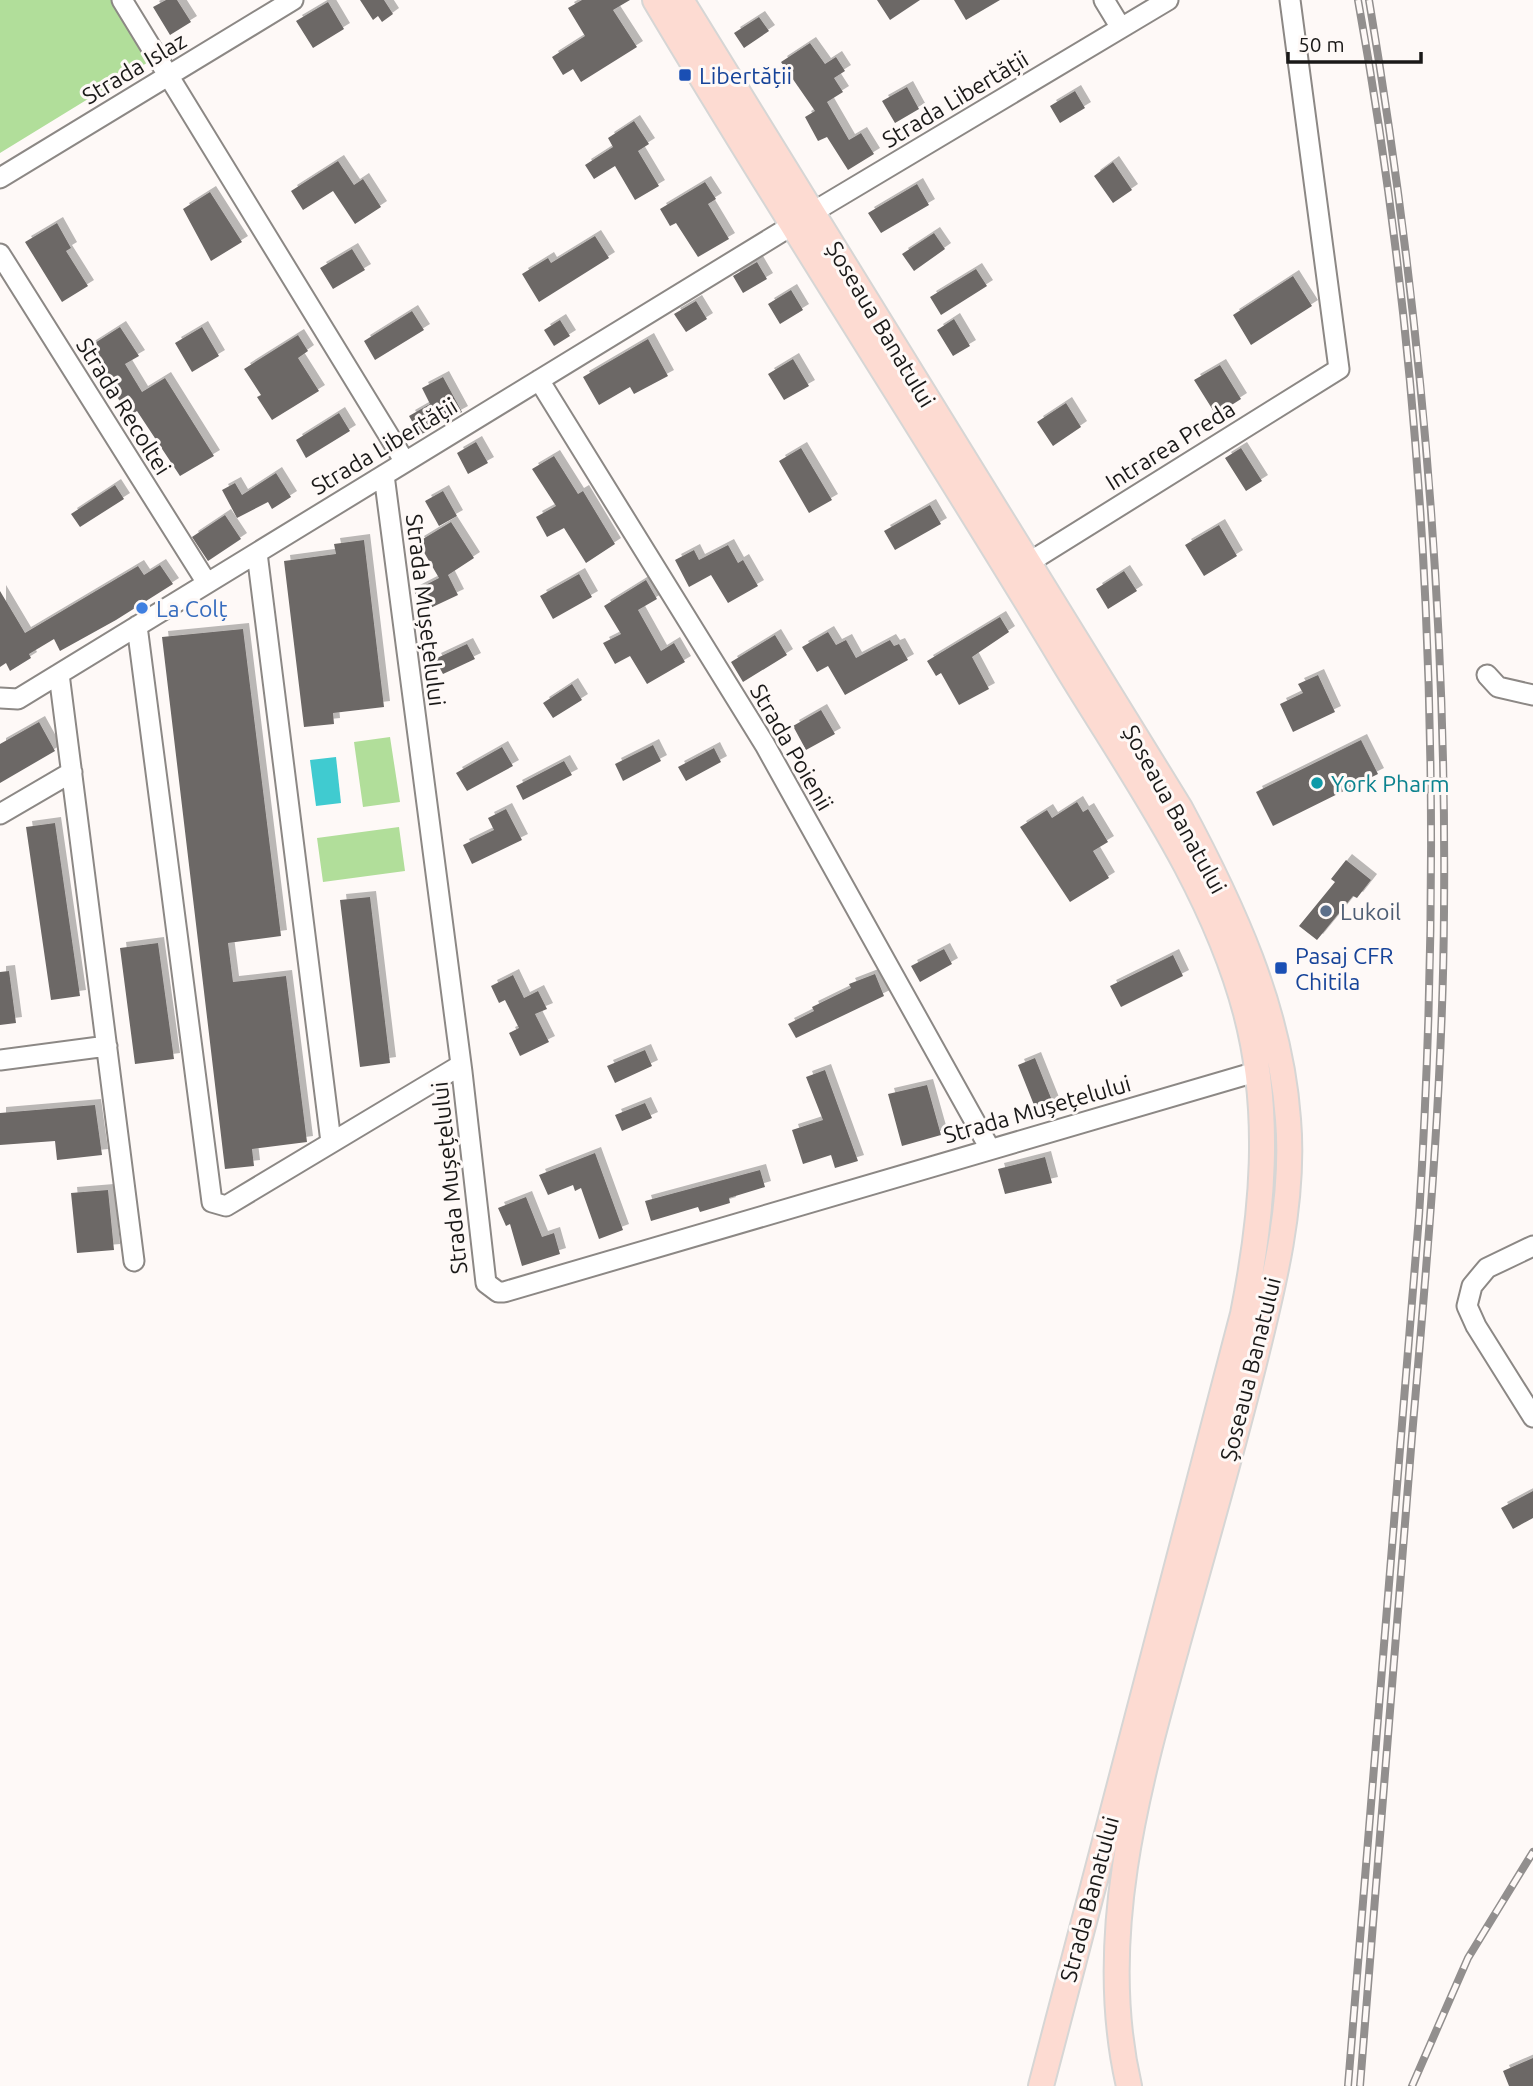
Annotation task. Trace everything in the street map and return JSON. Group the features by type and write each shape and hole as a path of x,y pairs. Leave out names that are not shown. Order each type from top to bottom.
{"main road":[{"name":"Șoseaua Banatului","path":"656,0 791,226 1021,591 1184,862 1233,973 1245,1009 1259,1071 1263,1122 1255,1252 1248,1293 1147,1714"},
{"name":"Șoseaua Banatului","path":"681,0 1180,808 1220,886 1255,971 1279,1051 1289,1137 1286,1191 1272,1289 1147,1714"},
{"name":"Strada Banatului","path":"1041,2086 1147,1714"},
{"name":"Strada Banatului","path":"1129,2086 1119,2029 1118,1936 1129,1834 1147,1714"}],"street":[{"path":"122,0 405,462"},
{"name":"Strada Islaz","path":"0,178 293,0"},
{"path":"1104,0 1121,28"},
{"name":"Strada Libertății","path":"813,212 1168,0"},
{"name":"Intrarea Preda","path":"1028,563 1339,369 1290,0"},
{"name":"Strada Libertății","path":"0,698 18,699 791,226"},
{"name":"Strada Recoltei","path":"0,254 206,583"},
{"name":"Strada Poienii","path":"539,380 765,745 989,1147"},
{"name":"Strada Mușețelului","path":"384,475 461,1065 486,1283 498,1292 989,1147 1259,1071"},
{"path":"257,553 331,1142"},
{"path":"137,626 209,1197 217,1205 226,1206 461,1065"},
{"path":"59,674 134,1261"},
{"path":"1487,675 1499,687 1533,695"},
{"path":"0,814 72,772"},
{"path":"0,1060 107,1046"},
{"path":"1533,1246 1487,1269 1472,1286 1467,1306 1476,1326 1533,1417"}],"green space":[{"path":"0,0 114,0 150,61 0,153"},
{"path":"390,737 400,802 363,807 354,742"},
{"path":"399,827 405,871 323,882 317,838"}],"water":[{"path":"336,757 341,803 316,806 310,760"}],"building":[{"path":"166,0 177,0 191,22 170,35 153,7"},
{"path":"360,0 384,0 393,14 382,22 378,16 373,20"},
{"path":"582,0 630,0 613,10 637,47 581,82 573,69 563,75 552,57 585,36 568,8"},
{"path":"877,0 920,0 890,20"},
{"path":"954,0 1000,0 966,20"},
{"path":"328,2 344,29 313,48 296,21"},
{"path":"759,17 769,31 744,48 734,33"},
{"path":"810,43 825,64 836,57 845,71 834,78 843,92 827,102 849,140 861,133 874,154 848,170 827,137 818,141 805,117 815,111 781,62"},
{"path":"907,87 919,109 895,123 882,101"},
{"path":"1075,91 1085,108 1060,123 1050,106"},
{"path":"634,121 649,144 638,151 659,186 635,200 615,166 594,179 585,165 613,147 608,138"},
{"path":"338,161 354,185 363,179 381,207 355,224 333,191 303,210 291,191"},
{"path":"1113,162 1132,190 1113,203 1094,176"},
{"path":"705,182 716,199 708,204 729,239 698,257 676,223 670,226 660,209"},
{"path":"917,184 929,205 881,233 868,213"},
{"path":"210,192 242,242 211,261 183,209"},
{"path":"57,223 71,248 66,251 88,286 62,302 25,242"},
{"path":"934,233 945,249 914,271 902,254"},
{"path":"595,236 609,258 539,302 522,274 548,258 551,263"},
{"path":"352,249 365,270 333,289 320,268"},
{"path":"757,262 767,279 743,293 733,276"},
{"path":"976,269 987,286 941,315 930,297"},
{"path":"1293,276 1312,306 1251,345 1233,315"},
{"path":"791,290 803,310 780,324 768,304"},
{"path":"696,301 707,319 686,332 674,314"},
{"path":"412,311 424,330 375,360 364,341"},
{"path":"954,319 970,346 953,356 937,330"},
{"path":"560,320 570,336 554,346 544,330"},
{"path":"120,327 139,356 125,364 142,392 165,378 214,456 180,476 137,411 129,416 87,348"},
{"path":"202,327 219,356 192,372 175,343"},
{"path":"298,335 308,351 298,358 319,391 272,420 257,397 261,395 244,369"},
{"path":"648,339 668,376 634,394 630,387 599,405 583,377"},
{"path":"793,359 809,386 784,400 768,374"},
{"path":"1220,365 1241,399 1216,415 1194,380"},
{"path":"443,377 462,412 420,435 409,416 430,404 422,388"},
{"path":"1066,403 1081,427 1053,446 1037,422"},
{"path":"339,413 350,431 306,458 296,440"},
{"path":"476,442 488,463 468,474 457,453"},
{"path":"801,448 832,500 809,513 779,461"},
{"path":"1241,448 1262,481 1246,491 1225,458"},
{"path":"554,456 578,494 583,491 615,544 586,563 564,528 547,537 536,517 556,506 532,469"},
{"path":"276,473 291,497 272,509 268,502 237,518 222,490 235,483 242,495"},
{"path":"115,485 124,499 80,527 71,514"},
{"path":"443,491 457,516 439,526 425,501"},
{"path":"930,505 941,524 895,550 884,531"},
{"path":"225,515 241,539 208,561 192,537"},
{"path":"451,522 474,558 448,575 458,595 424,611 414,591 439,578 418,542"},
{"path":"1219,525 1237,556 1204,576 1185,545"},
{"path":"364,540 384,707 333,713 334,724 304,727 284,561 336,554 334,544"},
{"path":"728,545 738,563 743,560 758,586 728,603 711,575 689,587 675,560 694,550 699,560"},
{"path":"160,565 173,584 60,651 54,639 29,654 31,658 10,671 6,663 0,667 0,591 25,633 138,566 144,575"},
{"path":"1124,571 1137,591 1108,609 1096,589"},
{"path":"579,574 592,597 553,619 540,596"},
{"path":"646,580 657,599 638,610 661,651 674,643 685,662 647,684 630,656 615,664 603,643 621,634 604,606"},
{"path":"1000,617 1009,632 972,657 989,689 959,705 941,673 936,676 927,661"},
{"path":"243,629 281,936 228,943 233,982 286,976 307,1142 252,1149 254,1166 225,1169 162,637"},
{"path":"828,632 836,645 846,640 856,658 890,640 894,646 899,644 908,660 845,695 828,666 817,672 802,647"},
{"path":"775,635 787,655 743,682 731,662"},
{"path":"467,644 475,659 443,674 435,659"},
{"path":"1318,675 1335,712 1293,732 1280,704 1303,693 1298,684"},
{"path":"572,684 582,700 553,718 543,703"},
{"path":"821,710 835,734 806,750 793,726"},
{"path":"39,722 55,751 0,783 0,744"},
{"name":"York Pharm","path":"1361,740 1378,774 1273,826 1256,792"},
{"path":"653,745 661,761 623,781 615,764"},
{"path":"502,747 513,766 467,791 456,773"},
{"path":"714,748 721,762 686,781 678,767"},
{"path":"564,761 572,775 523,800 516,786"},
{"path":"1077,802 1083,812 1088,809 1108,842 1093,851 1109,878 1070,902 1020,827 1047,810 1052,818"},
{"path":"506,809 522,840 472,864 463,845 494,830 488,818"},
{"path":"55,823 80,996 51,1000 26,827"},
{"name":"Lukoil","path":"1346,860 1371,880 1357,898 1353,896 1317,940 1299,926 1335,882 1331,879"},
{"path":"370,897 390,1063 360,1067 340,900"},
{"path":"158,943 174,1059 135,1064 120,948"},
{"path":"944,949 952,964 920,982 911,966"},
{"path":"1173,955 1183,976 1121,1007 1110,986"},
{"path":"9,971 16,1023 0,1025 0,972"},
{"path":"875,974 884,996 796,1038 788,1024 814,1011 812,1007 851,988 849,984"},
{"path":"513,975 524,998 538,991 547,1009 535,1014 549,1042 520,1056 509,1033 519,1028 505,1000 499,1003 491,986"},
{"path":"645,1050 652,1066 615,1083 607,1066"},
{"path":"1035,1058 1053,1103 1036,1110 1018,1065"},
{"path":"825,1070 858,1161 835,1168 831,1155 803,1164 792,1130 823,1120 806,1077"},
{"path":"927,1085 941,1135 902,1146 888,1094"},
{"path":"645,1103 652,1118 622,1131 615,1115"},
{"path":"95,1105 102,1155 57,1160 55,1141 0,1145 0,1113"},
{"path":"595,1153 623,1230 599,1239 581,1188 575,1191 573,1185 548,1195 539,1175"},
{"path":"1045,1157 1052,1183 1005,1194 998,1169"},
{"path":"760,1170 765,1187 729,1198 730,1203 700,1212 698,1207 651,1221 645,1201"},
{"path":"108,1190 114,1250 77,1253 71,1193"},
{"path":"526,1197 542,1237 554,1233 560,1254 522,1266 510,1224 506,1226 498,1208"},
{"path":"1533,1491 1533,1518 1513,1529 1501,1508"},
{"path":"1533,2058 1533,2086 1509,2086 1503,2071"}],"railway":[{"path":"1348,2086 1419,1216 1431,910 1426,606 1416,454 1402,303 1383,151 1358,0"},
{"path":"1360,2086 1433,1174 1441,1042 1444,911 1441,681 1427,454 1403,227 1369,0"},
{"path":"1412,2086 1468,1958 1533,1852"}],"place":[{"name":"Libertății","path":"685,75"},
{"name":"La Colț","path":"142,608"},
{"name":"York Pharm","path":"1317,783"},
{"name":"Lukoil","path":"1326,911"},
{"name":"Pasaj CFR Chitila","path":"1281,968"}]}
